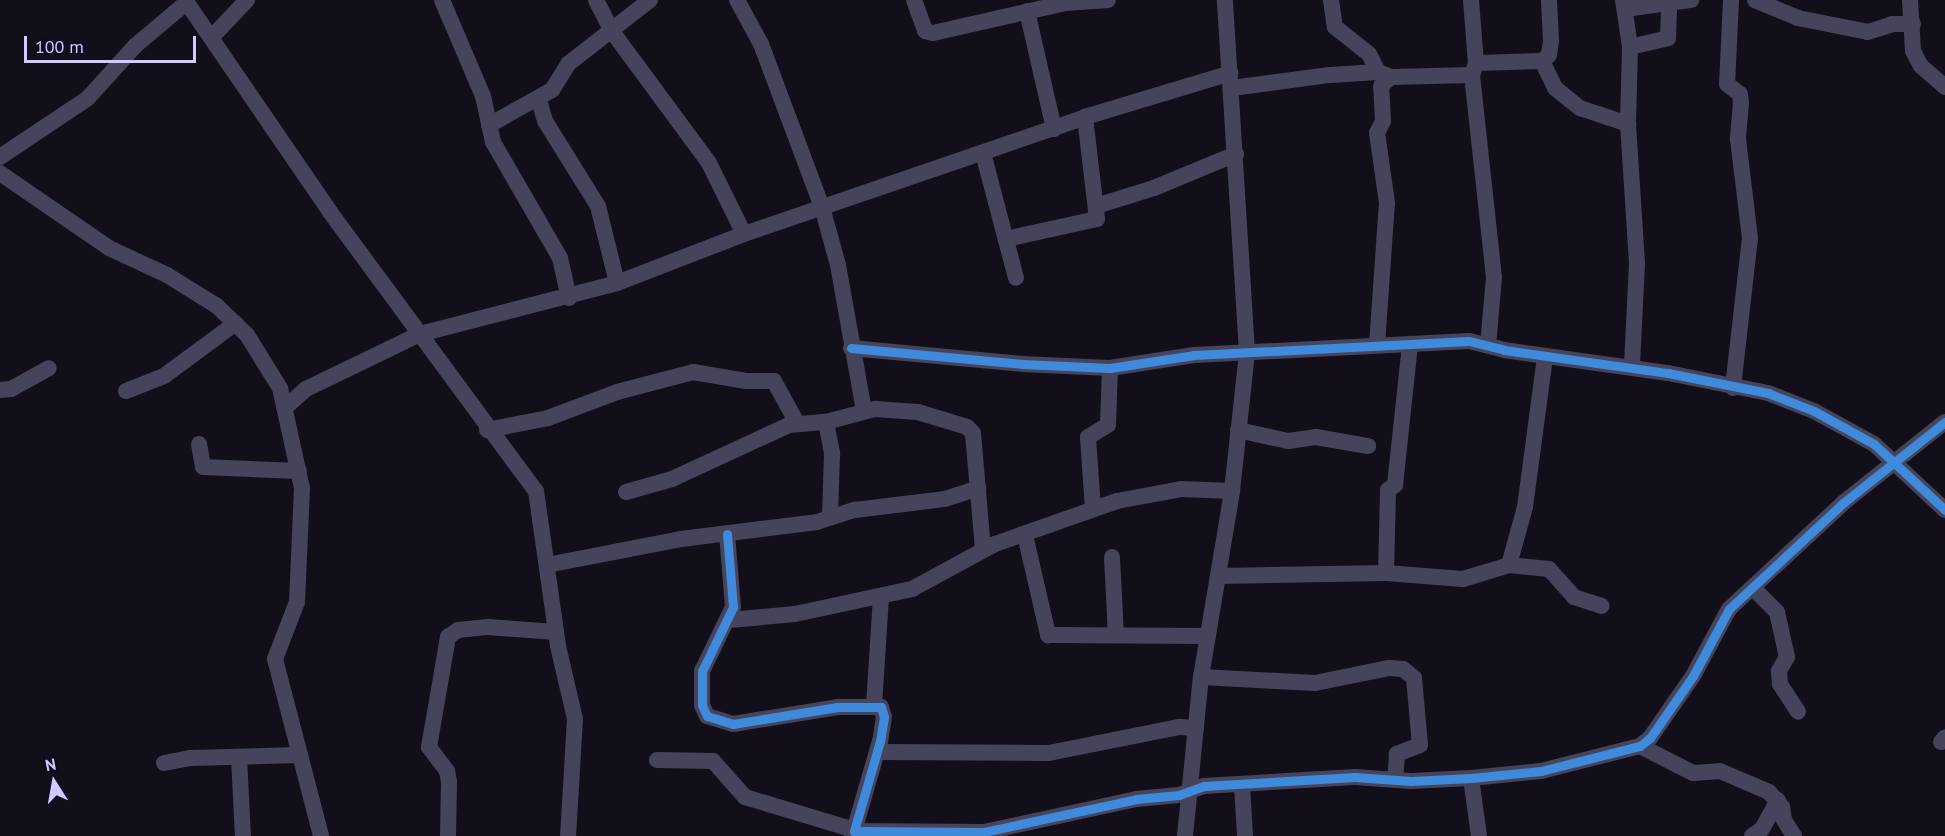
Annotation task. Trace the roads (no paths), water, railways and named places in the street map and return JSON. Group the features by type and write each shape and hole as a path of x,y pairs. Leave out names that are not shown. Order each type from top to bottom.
{"street":[{"path":"212,37 247,0"},
{"path":"442,0 483,96 489,125 501,159 560,258 569,298"},
{"path":"596,0 611,30 709,163 744,234"},
{"path":"489,125 539,100 552,90 568,64 650,0"},
{"path":"737,0 761,44 822,207 838,265 864,411"},
{"path":"914,0 925,31 933,33 1027,11 1108,0"},
{"path":"1185,836 1201,677 1232,491 1247,352 1232,80 1225,0"},
{"path":"1331,0 1335,27 1369,54 1384,74"},
{"path":"1470,0 1474,69 1494,278 1488,345"},
{"path":"287,406 306,389 420,334 569,298 617,283 744,234 1085,117 1232,80 1474,69 1542,61 1548,55 1551,41 1549,0"},
{"path":"1632,368 1637,263 1628,124 1630,47 1624,4 1669,4 1691,0"},
{"path":"1731,0 1727,84 1740,94 1738,139 1750,238 1733,388"},
{"path":"1755,0 1798,18 1868,32 1892,24 1913,24"},
{"path":"1910,0 1913,51 1921,66 1945,87"},
{"path":"0,157 88,98 135,46 186,1 330,212 487,430 536,491 556,632 575,719 568,836"},
{"path":"1630,47 1668,38 1669,4"},
{"path":"1027,11 1054,129"},
{"path":"1542,61 1555,88 1580,108 1628,124"},
{"path":"1377,345 1387,203 1377,133 1383,121 1381,86 1384,74"},
{"path":"539,100 545,121 598,206 617,283"},
{"path":"1006,239 1097,219 1085,117"},
{"path":"983,153 1016,278"},
{"path":"1096,206 1154,188 1236,154"},
{"path":"0,173 109,248 198,293 236,322 270,369 287,406 299,471 297,602 275,659 321,836"},
{"path":"126,391 164,376 236,322"},
{"path":"851,348 1023,364 1110,368 1194,355 1469,341 1545,357 1632,368 1768,393 1814,411 1874,444 1895,461 1945,510"},
{"path":"1386,573 1388,490 1395,485 1410,344"},
{"path":"1509,565 1525,507 1545,357"},
{"path":"0,390 11,389 49,368"},
{"path":"1093,509 1088,437 1108,425 1110,368"},
{"path":"487,430 548,418 618,392 693,372 746,381 774,381 798,423"},
{"path":"626,492 672,479 798,423 826,422 864,411 918,412 970,429 983,550"},
{"path":"826,422 832,454 830,517"},
{"path":"657,760 713,760 745,797 856,834 984,832 1190,790 1242,785 1355,777 1395,780 1471,778 1541,771 1640,746 1650,738 1693,676 1729,609 1843,503 1945,422"},
{"path":"1238,430 1288,441 1332,439 1368,447"},
{"path":"198,444 203,467 299,471"},
{"path":"547,565 830,517 855,510 945,498 978,488"},
{"path":"730,620 881,598 933,582 983,550 1093,509 1161,491 1232,491"},
{"path":"727,534 734,584 730,620 702,671 702,705 712,720 741,724 874,705 884,712 877,752 856,834"},
{"path":"1025,535 1048,635 1208,636"},
{"path":"1112,557 1116,634"},
{"path":"1219,576 1386,573 1463,579 1509,565 1549,569 1574,597 1602,606"},
{"path":"1753,588 1777,612 1787,657 1779,671 1780,684 1798,712"},
{"path":"874,705 881,598"},
{"path":"448,836 450,782 447,771 429,747 443,648 448,637 458,630 488,627 556,632"},
{"path":"1201,677 1315,683 1389,668 1403,669 1414,678 1420,745 1397,754 1395,780"},
{"path":"877,752 1049,753 1179,727 1197,728"},
{"path":"1640,746 1693,773 1720,771 1778,800 1794,836"},
{"path":"164,764 190,758 300,755"},
{"path":"239,758 243,836"},
{"path":"1471,778 1479,836"},
{"path":"1242,785 1245,836"},
{"path":"1752,836 1762,829 1778,800"}]}
